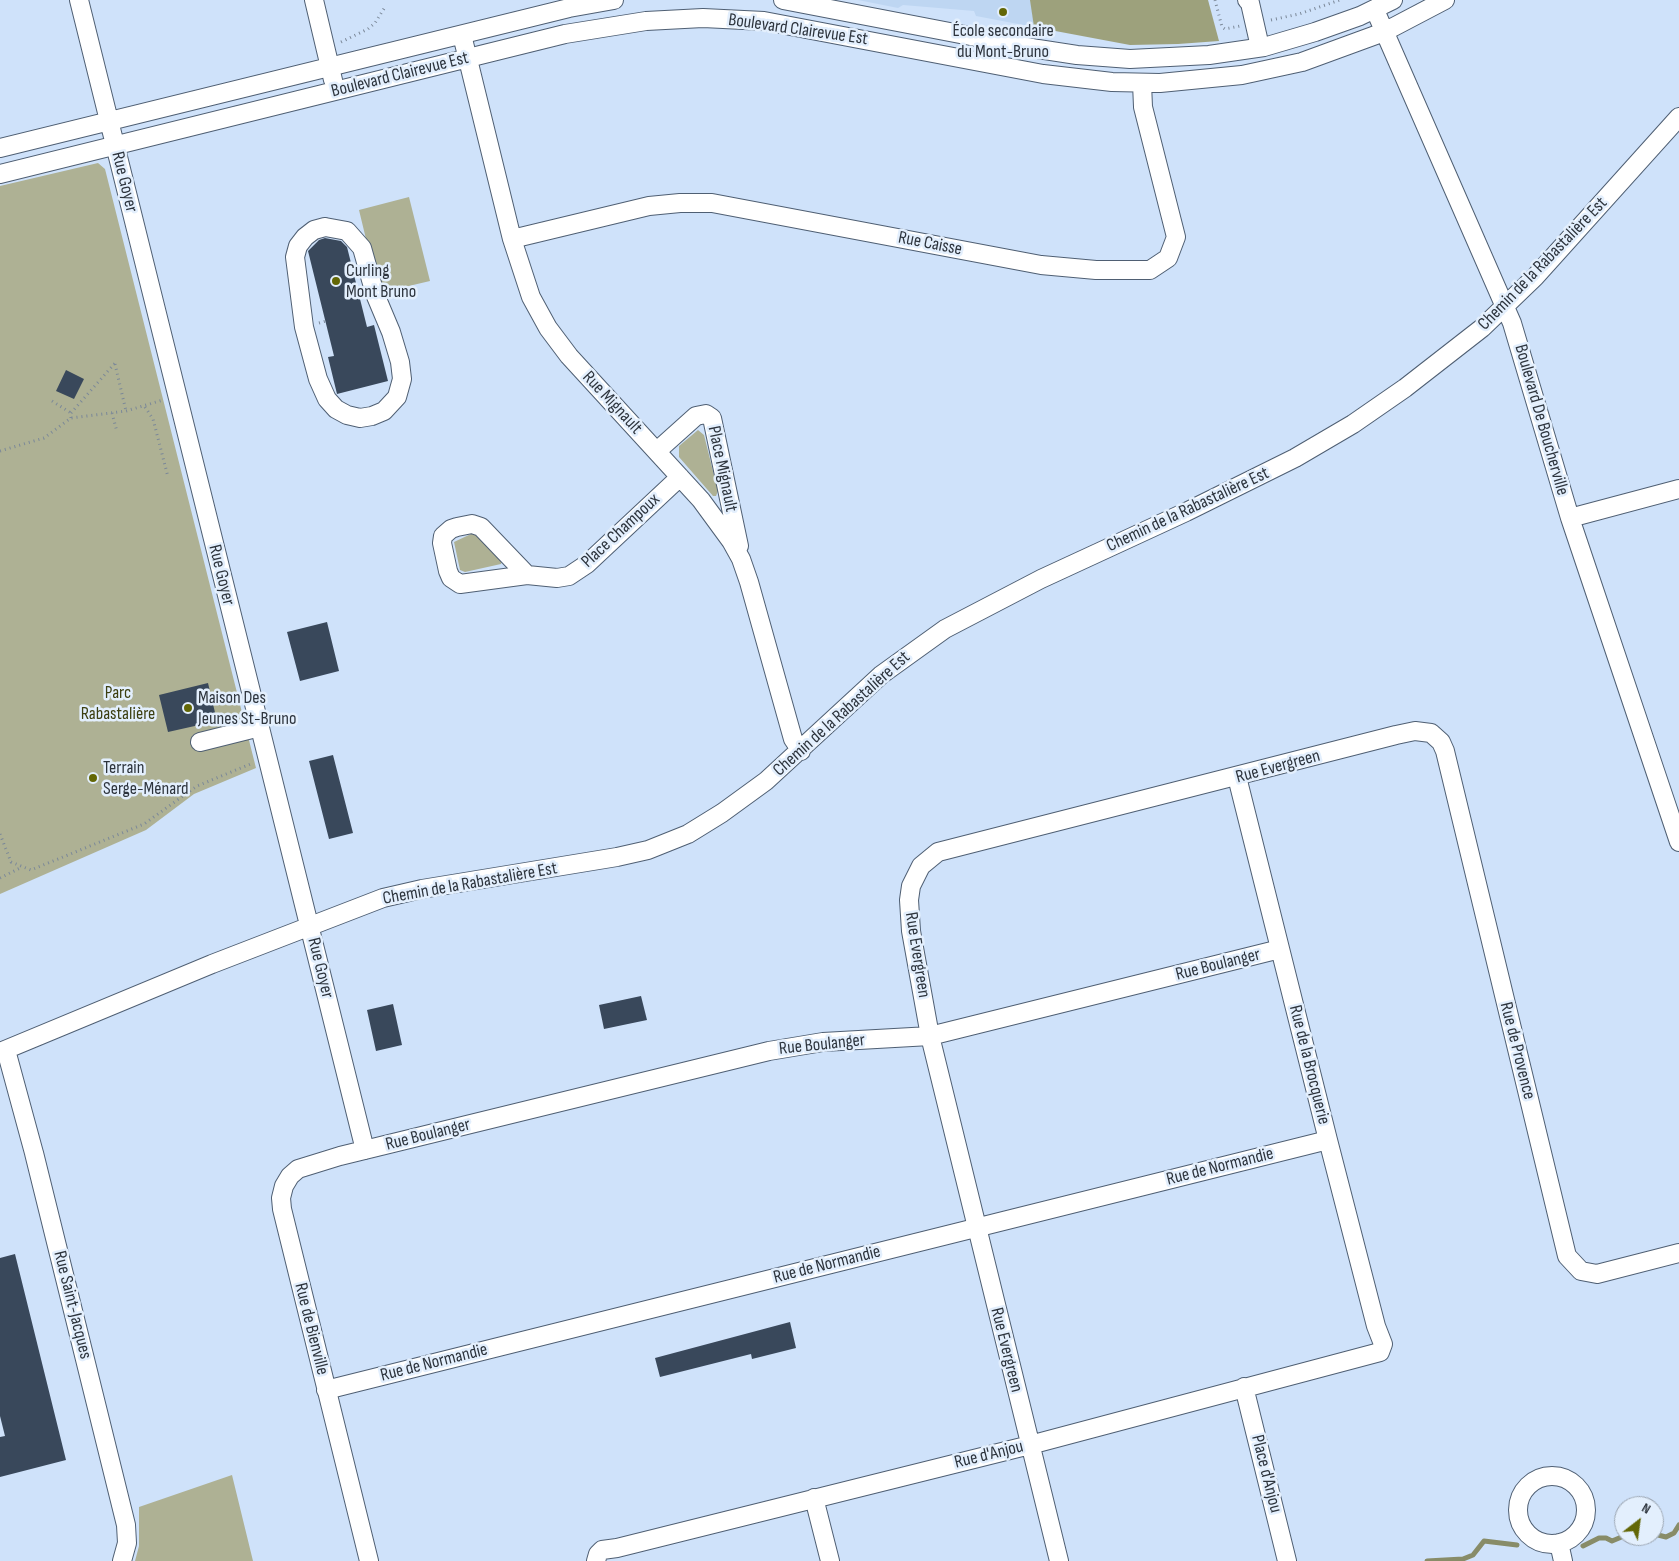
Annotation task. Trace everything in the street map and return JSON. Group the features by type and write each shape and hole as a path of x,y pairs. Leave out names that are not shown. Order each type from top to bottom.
{"street":[{"name":"Rue Goyer","path":"79,0 365,1150"},
{"path":"314,0 336,91"},
{"name":"Boulevard Clairevue Est","path":"0,148 569,8 614,0"},
{"name":"Boulevard Clairevue Est","path":"783,0 1077,55 1130,59 1209,55 1260,48 1315,32 1375,10 1393,0"},
{"path":"1247,0 1250,3 1260,48"},
{"name":"Boulevard Clairevue Est","path":"0,174 574,32 618,24 672,18 736,19 792,25 1043,74 1076,79 1142,83 1211,79 1274,69 1328,53 1384,32 1445,0"},
{"name":"Boulevard De Boucherville","path":"1375,10 1512,323 1570,518 1679,842"},
{"name":"Rue Mignault","path":"462,35 512,239 525,284 548,328 582,370 712,514 741,559 757,607 793,739 801,751"},
{"name":"Rue Caisse","path":"512,239 649,206 680,203 712,203 1041,265 1096,270 1150,270 1168,258 1176,237 1143,107 1142,83"},
{"name":"Chemin de la Rabastalière Est","path":"3,1051 364,904 402,894 617,857 663,844 688,834 722,813 758,787 801,751 881,675 932,637 1010,595 1248,482 1329,439 1405,388 1482,328 1505,306 1569,241 1679,117"},
{"path":"331,226 347,231 362,248 375,294 391,332 400,362 401,385 393,402 384,411 366,417 347,415 336,409 328,400 318,379 304,327 294,263 298,246 309,233 319,228 331,226"},
{"name":"Place Mignault","path":"657,451 696,416 706,414 712,418 715,424 741,559"},
{"name":"Place Champoux","path":"527,575 482,527 472,524 457,527 451,529 444,536 442,547 448,571 456,583 463,585 527,575 557,578 577,572 680,477"},
{"path":"1570,518 1679,489"},
{"path":"200,742 260,727"},
{"name":"Rue Evergreen","path":"1059,1561 930,1036 911,931 909,900 914,879 921,866 932,856 958,845 1237,778 1396,735 1415,731 1431,733"},
{"name":"Rue de Provence","path":"1431,733 1441,742 1445,751 1567,1256 1581,1271 1597,1274 1679,1253"},
{"name":"Rue de la Brocquerie","path":"1237,778 1328,1140 1376,1326 1383,1344 1380,1352"},
{"name":"Rue Boulanger","path":"365,1150 769,1051 823,1042 930,1036 1280,949"},
{"name":"Rue Saint-Jacques","path":"3,1051 39,1171 126,1525 127,1543 122,1561"},
{"name":"Rue de Normandie","path":"326,1390 1328,1140"},
{"name":"Rue de Bienville","path":"365,1150 304,1166 290,1176 282,1192 282,1209 369,1561"},
{"name":"Rue d'Anjou","path":"597,1557 602,1550 618,1548 1030,1445 1244,1386 1354,1357 1376,1355 1380,1352"},
{"name":"Place d'Anjou","path":"1244,1386 1287,1561"},
{"path":"814,1498 830,1561"},
{"path":"1559,1543 1563,1561"}],"path":[{"path":"338,44 368,29 375,23 385,7"},
{"path":"71,418 71,413 115,363 126,412"},
{"path":"0,451 44,438 71,418 126,412 165,399"},
{"path":"52,401 71,413"},
{"path":"145,407 153,419 168,477"},
{"path":"112,414 117,432"},
{"path":"0,834 11,862 31,870 144,824 196,786 256,762"},
{"path":"0,878 22,867"}],"shaded area":[{"name":"École secondaire du Mont-Bruno","path":"858,0 1031,0 1034,27 976,16 974,11 903,5 898,8"}],"green space":[{"path":"1030,0 1208,0 1219,41 1130,45 1034,27"},
{"name":"Parc Rabastalière","path":"98,163 105,169 256,768 194,794 146,830 0,894 0,186"},
{"path":"409,197 430,281 379,293 359,210"},
{"path":"698,430 704,435 718,491 716,496 713,496 679,457 679,446"},
{"path":"471,534 477,535 502,561 501,564 465,572 460,570 454,542"},
{"path":"232,1475 253,1561 135,1561 139,1546 139,1507"}],"building":[{"name":"Curling Mont Bruno","path":"325,238 341,241 347,247 367,327 374,325 388,381 337,394 328,357 334,356 308,251 319,240"},
{"path":"66,370 84,379 74,399 56,391"},
{"path":"327,622 339,671 300,681 287,632"},
{"name":"Maison Des Jeunes St-Bruno","path":"208,683 217,721 168,732 159,695"},
{"path":"333,755 353,833 329,839 309,761"},
{"path":"641,996 647,1020 604,1029 599,1005"},
{"path":"393,1004 402,1045 376,1051 367,1010"},
{"path":"15,1254 66,1460 0,1477 0,1437 5,1436 0,1416 0,1258"},
{"path":"790,1322 796,1348 752,1359 751,1354 660,1377 655,1358"}],"waterway":[{"path":"1664,1536 1674,1533 1679,1525"},
{"path":"1583,1546 1599,1538 1614,1540"},
{"path":"1427,1561 1463,1559 1473,1555 1484,1541 1517,1545"}],"place":[{"name":"École secondaire du Mont-Bruno","path":"1003,12"},
{"name":"Curling Mont Bruno","path":"336,281"},
{"name":"Maison Des Jeunes St-Bruno","path":"188,708"},
{"name":"Terrain Serge-Ménard","path":"93,778"}]}
